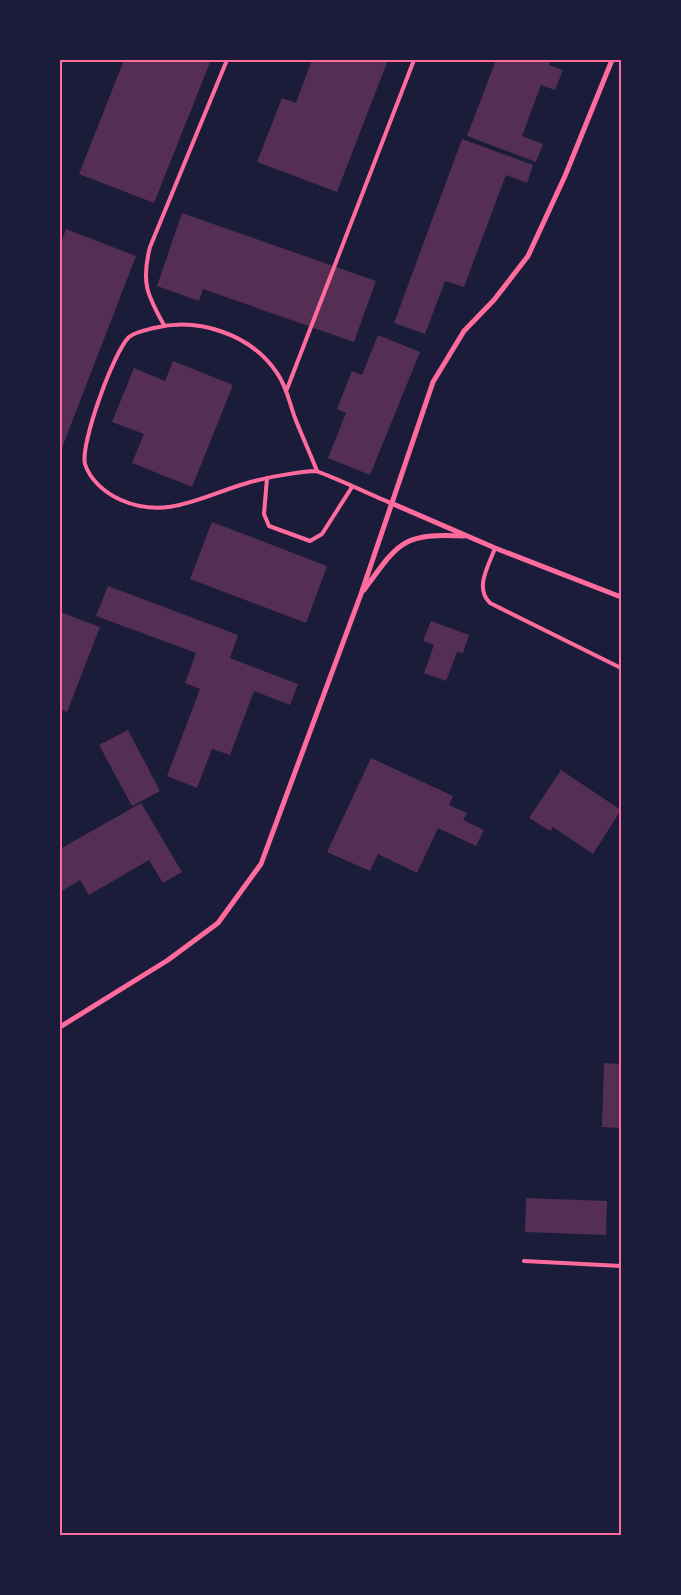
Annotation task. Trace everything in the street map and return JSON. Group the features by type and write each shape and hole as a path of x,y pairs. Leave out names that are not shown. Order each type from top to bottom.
{"street":[{"path":"60,1027 168,960 218,923 261,864 360,594 434,382 464,331 494,300 528,256 565,176 612,60"},
{"path":"391,503 495,548 621,597"},
{"path":"360,594 387,559 408,540 422,536 468,536"}],"lane":[{"path":"164,325 148,296 145,267 150,247 226,60"},
{"path":"287,389 414,60"},
{"path":"317,471 295,418 287,389 268,361 241,340 206,327 189,324 164,325 130,336 120,350 93,416 85,446 85,462 90,477 106,492 121,500 144,507 169,507 193,503 245,483 317,471 391,503"},
{"path":"267,478 265,521 274,530 310,542 322,534 352,487"},
{"path":"495,548 482,584 485,598 490,603 621,668"},
{"path":"524,1261 621,1266"}],"building":[{"path":"124,60 211,60 154,203 79,174"},
{"path":"312,60 388,60 337,192 257,162 282,98 296,103"},
{"path":"496,60 551,60 549,65 563,70 555,90 541,85 522,136 543,144 536,162 467,136"},
{"path":"462,139 533,165 527,183 506,175 464,287 445,281 425,334 394,323"},
{"path":"182,213 376,281 354,342 203,289 199,301 157,286"},
{"path":"66,229 136,256 60,453 60,246"},
{"path":"378,335 420,352 370,475 328,458 346,413 337,409 352,371 362,375"},
{"path":"173,361 233,385 192,487 132,463 144,434 112,422 134,368 165,381"},
{"path":"212,522 327,566 306,623 190,579"},
{"path":"108,586 238,635 230,658 298,684 290,705 254,691 230,755 212,749 197,788 167,776 200,689 185,683 196,653 96,616"},
{"path":"60,612 100,627 67,712 60,709"},
{"path":"431,621 469,635 463,653 457,652 446,681 424,673 434,645 423,641"},
{"path":"128,730 160,791 132,806 99,745"},
{"path":"371,758 453,796 449,805 467,813 463,820 484,830 476,846 438,828 417,873 378,854 370,871 327,852"},
{"path":"561,770 621,810 593,854 553,827 550,831 529,818"},
{"path":"141,803 182,872 163,883 149,860 89,895 80,880 60,892 60,849"},
{"path":"604,1063 621,1064 621,1128 602,1127"},
{"path":"526,1198 607,1201 606,1235 525,1232"}]}
